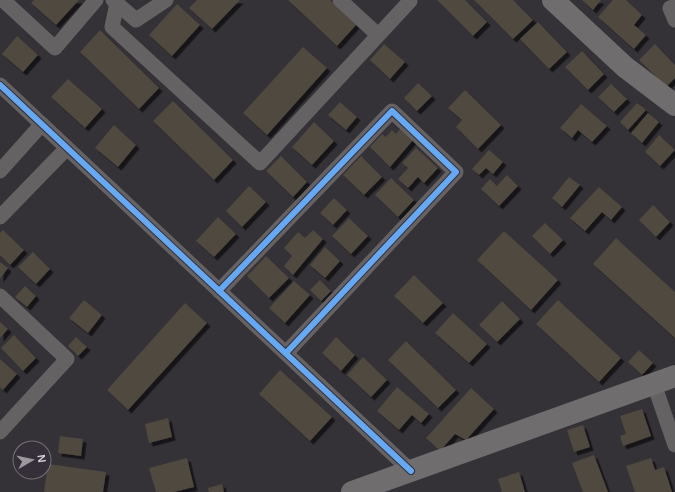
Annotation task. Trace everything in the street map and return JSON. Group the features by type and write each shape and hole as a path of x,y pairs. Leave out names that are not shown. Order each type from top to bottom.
{"street":[{"path":"1,0 55,48 96,0"},
{"path":"115,2 136,20 166,0"},
{"path":"340,0 378,35"},
{"path":"553,0 625,67 675,105"},
{"path":"115,2 112,27 260,164 410,1"},
{"path":"675,6 670,8 675,20"},
{"path":"0,85 411,471"},
{"path":"219,291 392,111 456,172 286,354"},
{"path":"0,171 42,124"},
{"path":"0,217 67,148"},
{"path":"0,296 67,359 0,432"},
{"path":"352,492 675,376"},
{"path":"654,384 675,445"}],"building":[{"path":"34,0 79,0 56,25 31,3"},
{"path":"197,0 240,0 212,29 189,8"},
{"path":"288,0 330,0 356,25 337,46"},
{"path":"437,0 465,0 487,22 473,36"},
{"path":"474,0 513,0 533,20 513,39"},
{"path":"582,0 601,0 593,10"},
{"path":"613,0 626,0 642,15 634,25 646,35 634,49 598,17"},
{"path":"177,4 200,25 172,56 149,35"},
{"path":"538,22 567,52 549,69 520,39"},
{"path":"100,30 159,88 139,109 80,52"},
{"path":"17,36 38,55 23,72 2,54"},
{"path":"384,44 405,62 390,79 370,60"},
{"path":"655,44 675,65 675,78 666,87 639,60"},
{"path":"303,47 327,68 267,135 243,113"},
{"path":"582,51 604,74 588,90 565,67"},
{"path":"68,79 102,109 85,128 51,97"},
{"path":"418,83 432,96 417,111 404,98"},
{"path":"611,84 627,99 614,112 598,97"},
{"path":"465,90 501,125 478,149 456,127 462,120 448,108"},
{"path":"173,101 233,160 214,180 153,121"},
{"path":"340,102 357,117 346,130 328,115"},
{"path":"637,103 646,110 628,130 620,122"},
{"path":"581,104 607,126 592,142 578,130 572,138 560,128"},
{"path":"648,113 659,122 642,143 631,133"},
{"path":"314,122 334,141 312,165 292,147"},
{"path":"114,125 136,145 118,167 95,148"},
{"path":"402,127 414,139 390,167 370,147 382,134 386,137 392,130 396,134"},
{"path":"659,135 675,150 660,166 645,152"},
{"path":"416,148 438,168 424,183 418,177 408,188 398,179 408,168 402,163"},
{"path":"489,150 503,162 493,174 486,168 479,175 472,169"},
{"path":"281,156 307,182 293,197 266,171"},
{"path":"361,156 382,177 364,195 343,175"},
{"path":"507,175 518,186 499,206 481,189 490,179 497,186"},
{"path":"569,177 580,185 562,207 552,198"},
{"path":"391,178 414,200 398,217 375,195"},
{"path":"249,186 266,202 242,227 226,211"},
{"path":"599,187 622,207 611,220 602,212 585,231 570,218"},
{"path":"334,198 347,210 333,225 320,213"},
{"path":"653,205 670,222 656,237 639,220"},
{"path":"218,217 236,234 214,257 196,241"},
{"path":"349,218 368,236 351,254 332,236"},
{"path":"545,223 563,240 550,254 532,236"},
{"path":"3,230 24,250 10,265 0,255 0,233"},
{"path":"313,230 323,239 293,275 284,266 292,256 284,248 298,232 305,238"},
{"path":"504,231 558,280 531,310 477,260"},
{"path":"616,238 675,292 675,338 593,264"},
{"path":"325,247 340,261 325,278 310,265"},
{"path":"33,252 50,269 36,284 18,267"},
{"path":"266,256 289,278 269,298 247,276"},
{"path":"0,262 8,268 0,279"},
{"path":"414,275 443,303 423,323 394,296"},
{"path":"320,280 331,291 321,301 310,290"},
{"path":"294,281 310,295 285,323 269,308"},
{"path":"25,286 36,296 27,307 15,297"},
{"path":"84,300 102,315 88,333 69,318"},
{"path":"558,300 621,358 599,382 536,324"},
{"path":"502,301 520,319 497,342 479,325"},
{"path":"185,303 207,323 128,410 107,390"},
{"path":"453,313 487,344 469,363 435,333"},
{"path":"0,322 8,329 0,338"},
{"path":"14,335 36,358 23,371 1,348"},
{"path":"76,337 87,347 78,356 68,346"},
{"path":"336,337 355,355 341,371 322,353"},
{"path":"406,341 456,390 438,408 388,360"},
{"path":"639,350 653,363 642,375 628,362"},
{"path":"363,357 387,380 371,397 347,375"},
{"path":"0,359 17,374 3,390 0,387"},
{"path":"280,370 332,417 310,441 259,394"},
{"path":"397,387 429,414 421,423 412,415 399,430 377,411"},
{"path":"471,388 494,409 466,440 455,434 440,451 426,438"},
{"path":"642,409 651,436 623,446 620,436 626,434 620,416"},
{"path":"168,418 172,437 149,443 145,424"},
{"path":"583,425 590,447 574,452 567,430"},
{"path":"60,436 83,439 81,456 58,453"},
{"path":"594,455 608,492 583,492 572,463"},
{"path":"187,458 194,487 174,492 156,492 149,468"},
{"path":"651,458 655,470 664,467 672,492 635,492 626,466"},
{"path":"52,465 106,472 103,492 44,492 46,480 52,480"},
{"path":"519,472 525,492 502,492 498,479"},
{"path":"222,484 224,492 209,492 208,488"}],"cycle path":[{"path":"0,85 411,471"},
{"path":"219,291 392,111 456,172 286,353"}]}
